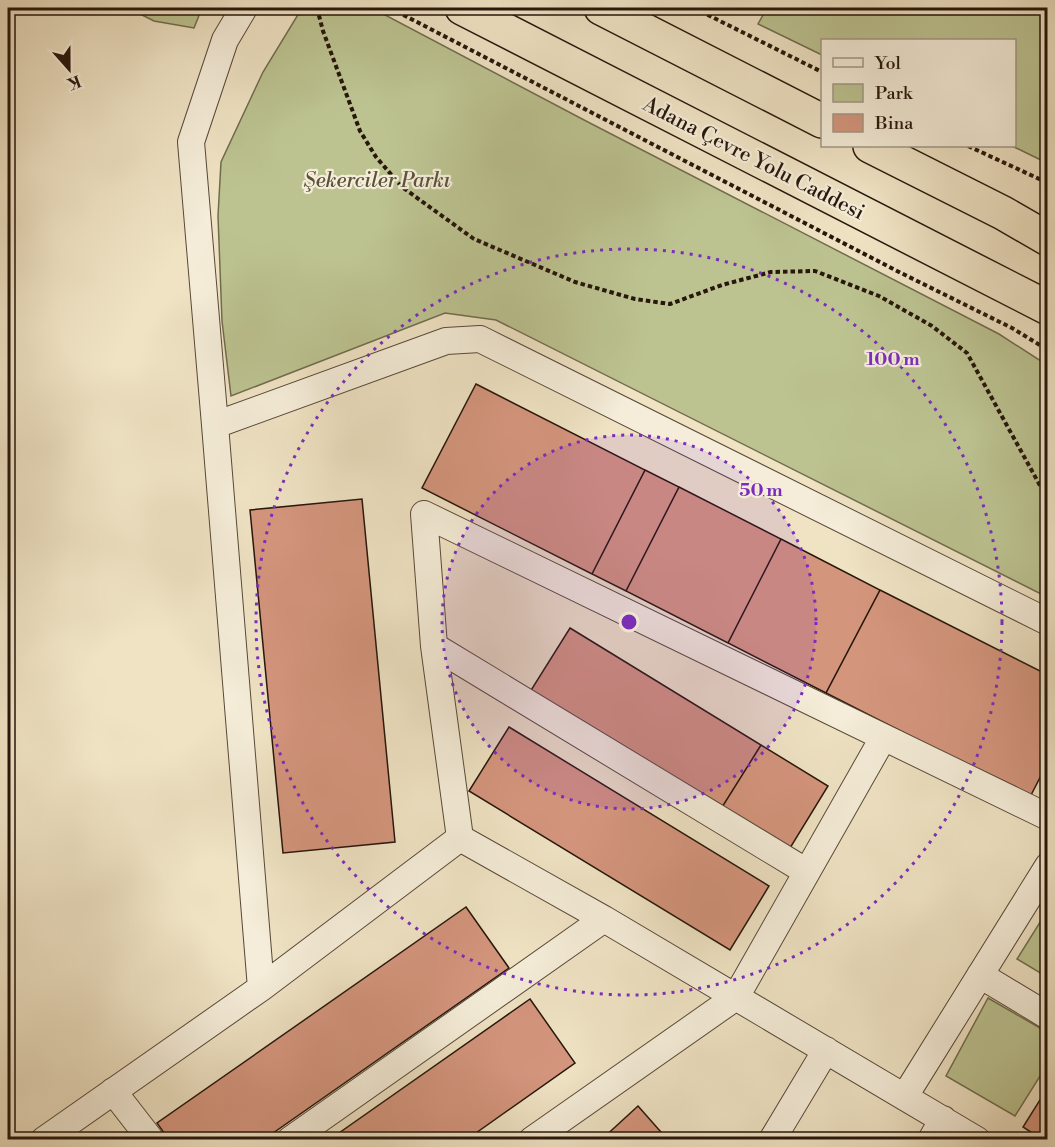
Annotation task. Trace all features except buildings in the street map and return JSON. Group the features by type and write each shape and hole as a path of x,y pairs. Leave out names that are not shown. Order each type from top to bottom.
{"highway":[{"name":"Adana Çevre Yolu Caddesi","path":"462,8 1047,308"},
{"path":"601,8 821,120"},
{"path":"872,147 1003,213 1047,239"},
{"path":"1003,213 1047,229"},
{"path":"971,270 1047,321"}],"street":[{"path":"244,8 225,40 191,142 261,988"},
{"path":"215,425 446,341 480,339 1047,622"},
{"path":"460,838 434,646 424,514 1047,817"},
{"path":"434,646 807,872"},
{"path":"532,1140 736,997 883,738"},
{"path":"44,1140 261,988 460,838"},
{"path":"460,838 604,919 904,1096 937,1130 977,1140"},
{"path":"904,1096 1047,866"},
{"path":"290,1140 604,919"},
{"path":"980,975 1047,1016"},
{"path":"772,1140 826,1050"},
{"path":"113,1091 151,1140"}],"path":[{"path":"317,8 323,31 360,131 376,157 402,187 474,238 575,282 635,299 670,304 722,285 771,272 815,272 879,296 932,327 967,352 1047,500"},
{"path":"390,8 1012,328 1047,350"},
{"path":"694,8 821,72"},
{"path":"970,147 1047,183"}],"green space":[{"path":"128,8 202,8 194,28 154,21"},
{"name":"Şekerciler Parkı","path":"302,8 372,8 999,334 1047,365 1047,597 496,320 445,313 231,396 222,321 218,216 221,162 263,72"},
{"path":"767,8 1047,8 1047,163 1014,147 1016,147 1016,39 821,39 821,55 758,24"},
{"path":"1047,911 1047,977 1017,959"},
{"path":"988,998 1047,1032 1047,1065 1015,1116 946,1076"}]}
